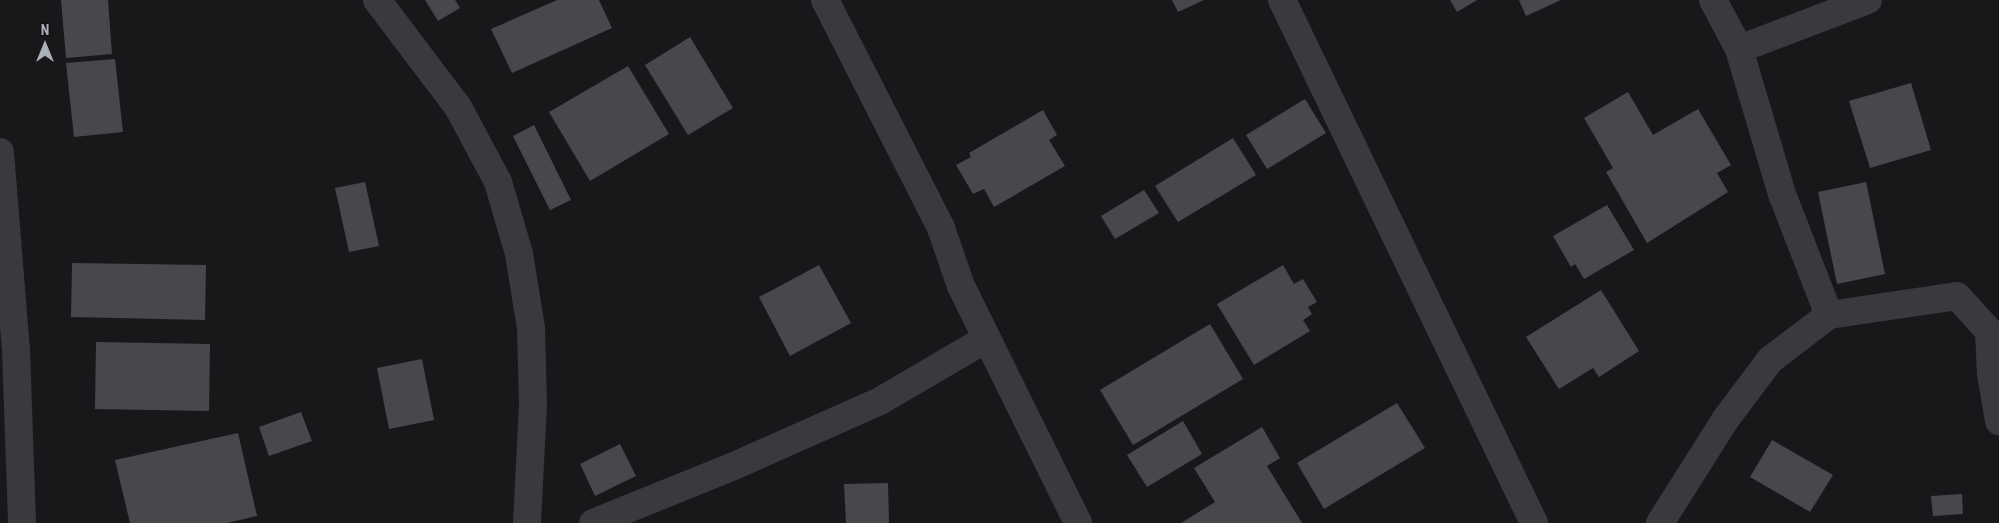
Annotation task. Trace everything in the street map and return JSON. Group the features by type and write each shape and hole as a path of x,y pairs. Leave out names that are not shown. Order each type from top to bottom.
{"street":[{"path":"377,0 458,107 498,182 519,254 531,328 532,404 527,523"},
{"path":"824,0 941,228 960,286 1078,523"},
{"path":"1282,0 1534,523"},
{"path":"1713,0 1739,49 1782,194 1828,315"},
{"path":"1739,49 1868,0"},
{"path":"0,152 8,369 22,523"},
{"path":"1660,523 1724,420 1770,360 1828,315 1957,296 1989,331 1990,374 1999,421"},
{"path":"593,523 734,466 880,401 986,339"}],"building":[{"path":"61,0 108,0 112,54 66,58"},
{"path":"425,0 455,0 460,8 438,21"},
{"path":"557,0 599,0 612,28 512,73 491,29"},
{"path":"1172,0 1204,0 1178,12"},
{"path":"1450,0 1477,0 1457,12"},
{"path":"1519,0 1561,0 1526,16"},
{"path":"690,37 733,108 688,135 645,65"},
{"path":"115,59 123,132 74,137 66,63"},
{"path":"628,66 669,134 590,181 549,112"},
{"path":"1911,83 1931,150 1870,168 1849,101"},
{"path":"1628,92 1653,135 1698,109 1731,165 1717,173 1728,192 1647,243 1606,172 1613,168 1584,118"},
{"path":"1305,99 1326,133 1267,169 1246,135"},
{"path":"1043,110 1057,135 1049,140 1065,166 994,207 984,189 973,194 956,165 971,157 969,153"},
{"path":"534,125 571,200 550,210 513,136"},
{"path":"1233,138 1256,175 1178,222 1155,186"},
{"path":"365,182 379,246 349,252 335,188"},
{"path":"1866,182 1885,274 1837,284 1818,192"},
{"path":"1144,190 1159,213 1115,239 1101,216"},
{"path":"1607,205 1634,250 1584,279 1575,264 1571,267 1553,236"},
{"path":"72,263 206,265 205,320 71,317"},
{"path":"819,265 851,323 790,356 759,297"},
{"path":"1283,265 1294,284 1303,279 1317,302 1308,307 1312,314 1303,320 1310,331 1254,365 1217,304"},
{"path":"1601,290 1639,351 1599,377 1593,368 1559,389 1526,337"},
{"path":"1210,324 1243,379 1133,445 1100,390"},
{"path":"96,342 210,344 209,411 95,409"},
{"path":"422,359 434,420 389,429 377,368"},
{"path":"1397,403 1425,448 1324,509 1297,463"},
{"path":"301,412 312,441 269,456 259,427"},
{"path":"1183,421 1202,454 1147,487 1127,455"},
{"path":"1262,427 1280,458 1267,466 1302,523 1181,523 1215,502 1194,468"},
{"path":"238,433 257,516 227,523 130,523 115,460"},
{"path":"1772,440 1833,475 1810,512 1750,477"},
{"path":"620,444 636,476 595,496 580,464"},
{"path":"888,483 889,523 846,523 844,484"},
{"path":"1962,494 1963,514 1933,516 1931,496"}]}
